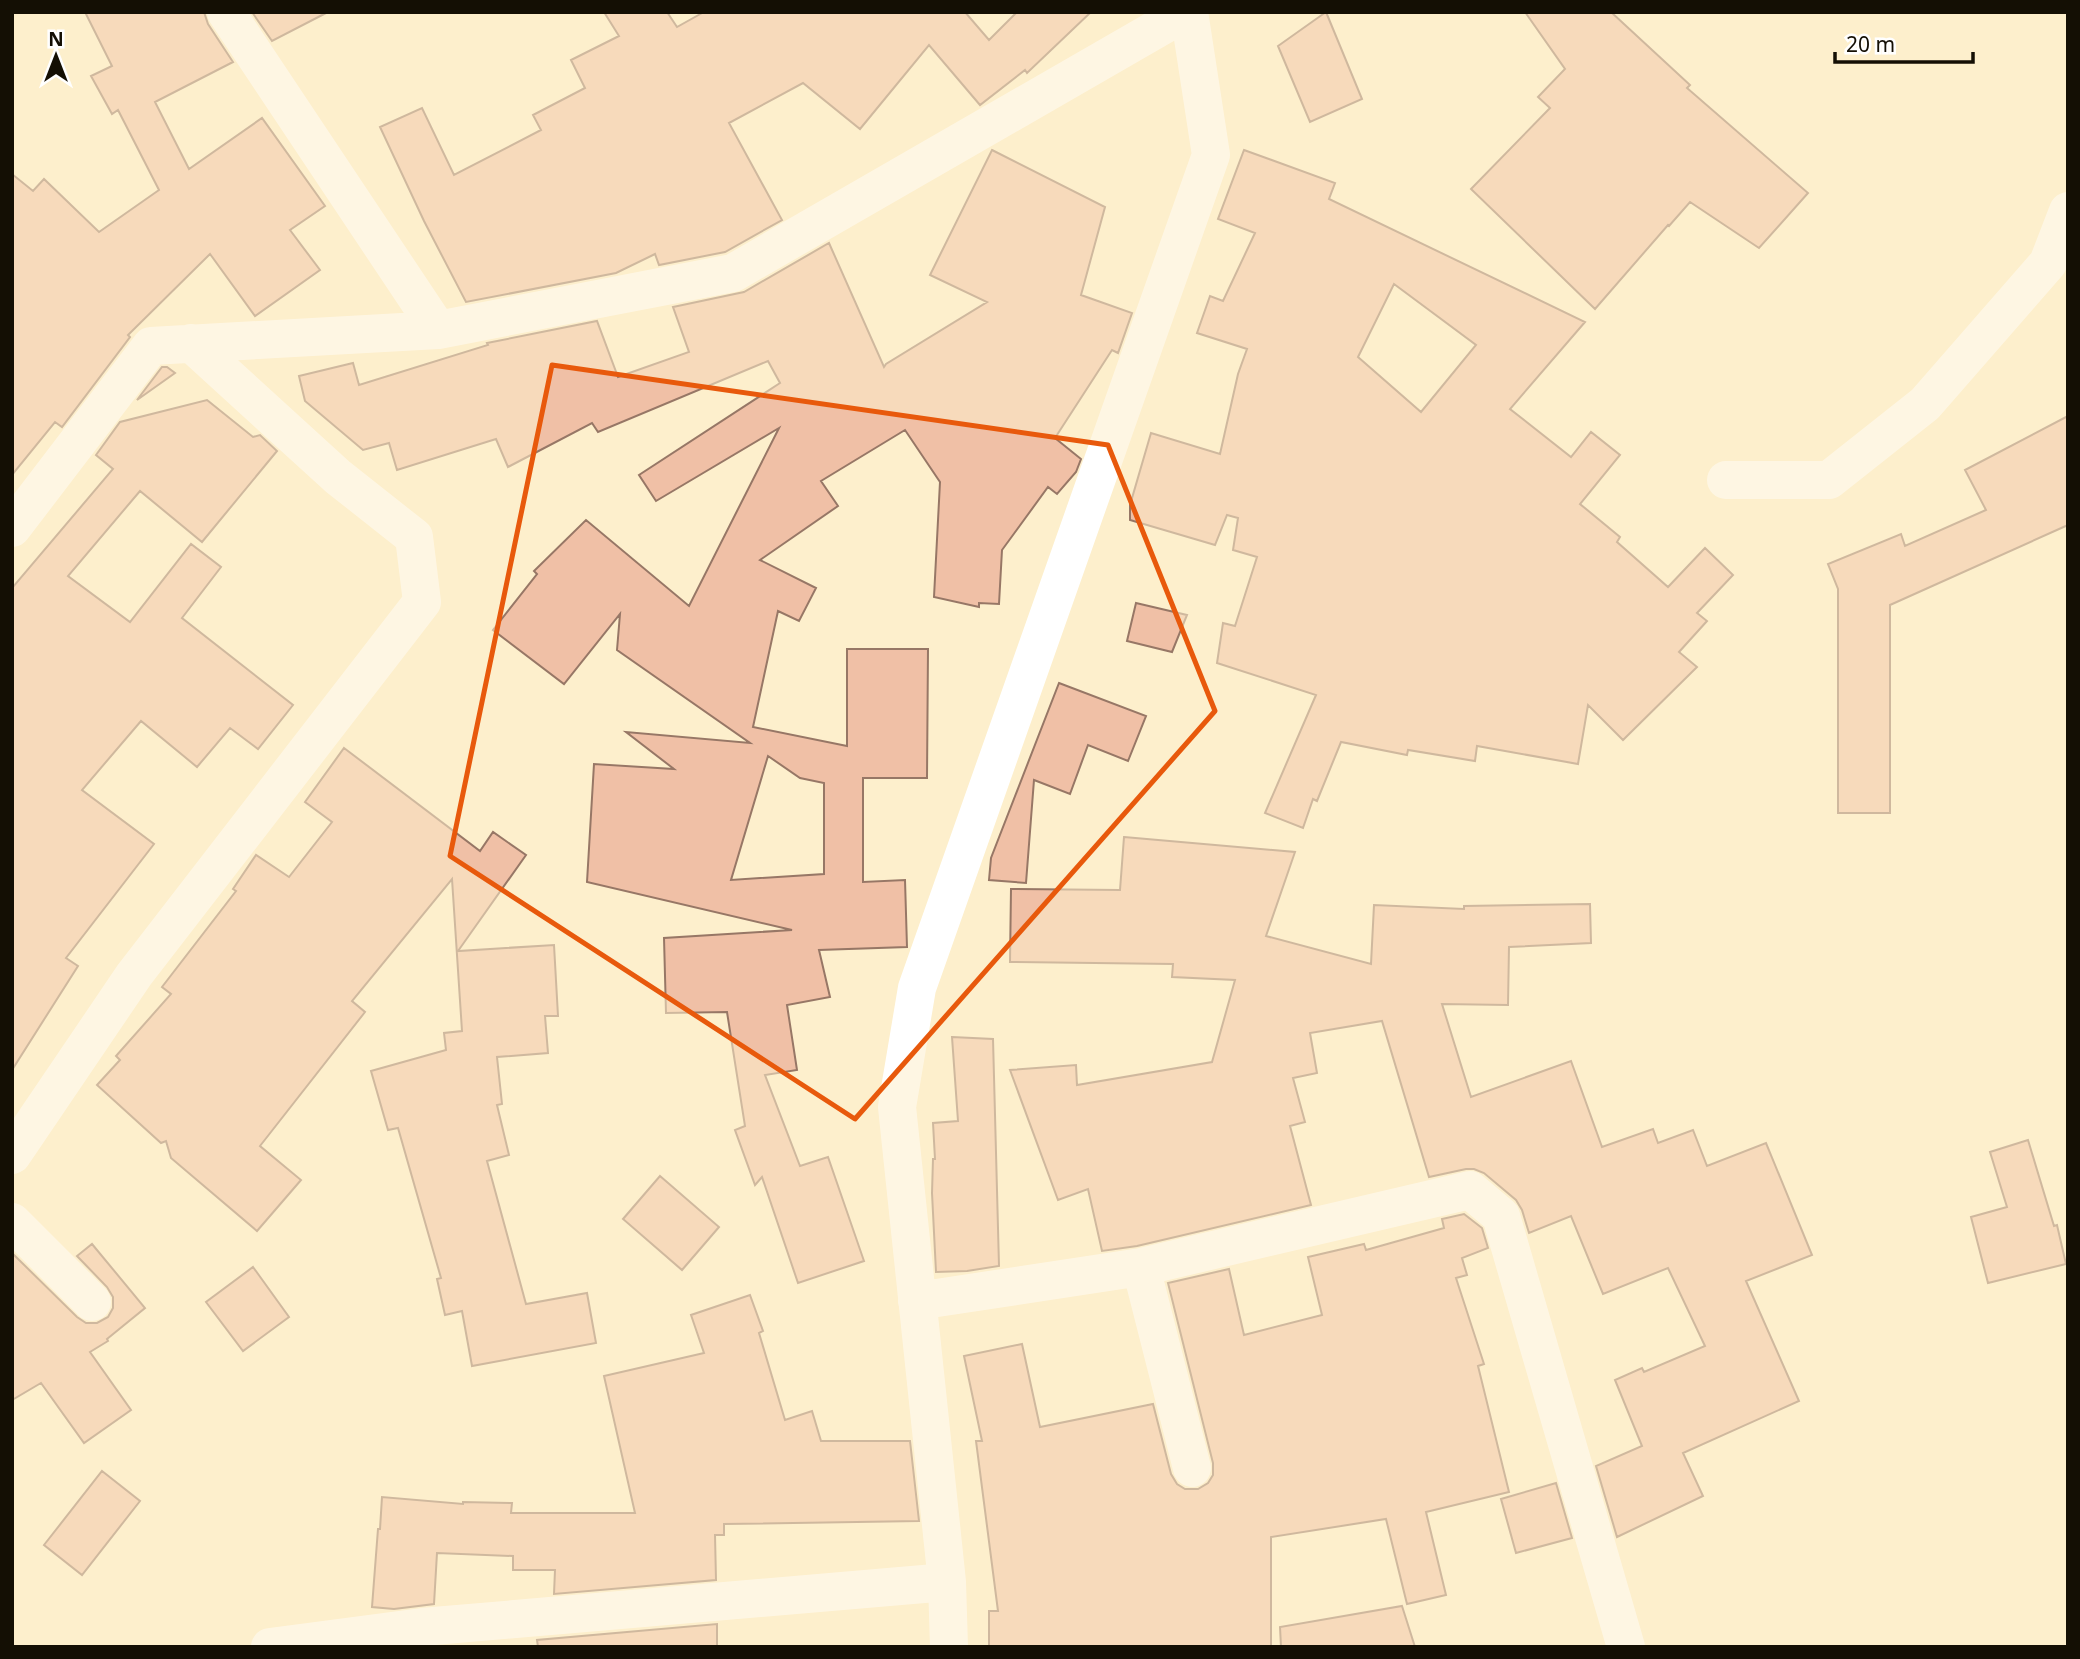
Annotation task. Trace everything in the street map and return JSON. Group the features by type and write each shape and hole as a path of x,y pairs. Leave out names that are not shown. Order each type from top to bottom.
{"street":[{"path":"226,12 438,330"},
{"path":"12,528 151,346 438,330 733,273 1187,12 1211,155 917,988 897,1107 947,1582 949,1647"},
{"path":"1726,480 1829,480 1840,472 1925,404 2048,263 2068,211"},
{"path":"12,1155 134,975 422,602 414,537 338,477 191,343"},
{"path":"917,1301 1141,1268 1470,1190 1501,1216 1626,1647"},
{"path":"12,1222 92,1302"},
{"path":"1141,1268 1192,1468"},
{"path":"270,1647 418,1637 947,1582"}],"highlighted area":[{"path":"552,365 1108,445 1215,711 855,1119 450,856"}],"building":[{"path":"85,12 204,12 208,24 233,62 155,102 189,169 262,118 325,206 290,230 320,270 255,316 210,254 128,335 130,337 62,427 55,422 12,475 12,174 33,191 44,179 99,232 159,190 118,110 112,114 91,76 112,66"},
{"path":"252,12 328,12 272,41"},
{"path":"604,12 667,12 677,27 704,12 965,12 989,40 1017,12 1091,12 1027,73 1025,70 980,105 929,45 860,129 803,83 729,123 782,220 725,252 659,265 655,254 616,273 466,302 380,127 422,108 454,175 541,130 533,115 585,88 571,60 619,36"},
{"path":"1326,12 1362,99 1310,122 1278,46"},
{"path":"1525,12 1611,12 1690,85 1687,88 1808,193 1759,248 1690,202 1595,309 1471,189 1550,108 1538,97 1565,69"},
{"path":"992,150 1105,207 1081,295 1132,313 1118,353 1112,350 1055,438 1081,459 1076,472 1057,494 1048,487 1002,550 999,604 979,603 979,607 934,597 940,482 905,430 821,481 838,506 760,560 816,588 799,621 778,611 753,727 847,746 847,649 928,649 927,778 863,778 863,882 905,880 907,947 819,950 830,997 787,1005 797,1070 765,1075 800,1166 828,1157 864,1261 798,1283 762,1177 755,1185 735,1130 745,1126 727,1012 666,1013 664,938 792,930 587,882 594,764 674,769 626,732 750,743 617,650 620,614 564,684 493,630 537,574 534,571 586,520 689,606 779,428 656,501 639,475 780,383 768,361 598,432 592,423 508,467 496,439 397,470 389,443 363,450 305,401 299,376 353,363 359,385 488,345 487,343 597,321 618,377 689,352 673,307 744,292 829,243 884,367 987,302 930,275","holes":["768,756 800,778 824,783 824,874 731,880"]},
{"path":"1244,150 1335,183 1329,199 1585,322 1510,409 1571,457 1591,432 1620,455 1580,504 1620,537 1617,542 1668,587 1705,548 1733,575 1697,613 1707,621 1679,652 1697,667 1623,740 1588,705 1578,764 1477,746 1475,761 1408,750 1407,755 1341,742 1317,801 1313,799 1303,828 1265,813 1316,695 1217,663 1223,623 1235,626 1257,557 1233,550 1238,518 1227,515 1215,545 1130,520 1130,505 1151,433 1220,454 1238,374 1247,349 1197,333 1210,296 1223,301 1255,233 1218,219","holes":["1394,284 1476,345 1421,412 1358,357"]},
{"path":"162,367 175,373 137,400"},
{"path":"207,400 253,437 260,435 277,451 202,542 140,491 68,576 130,622 191,544 221,567 182,618 293,705 258,749 230,728 197,767 141,721 82,790 154,844 66,958 78,966 12,1070 12,588 113,469 96,455 120,422"},
{"path":"2068,416 2068,525 1890,605 1890,813 1838,813 1838,589 1828,564 1901,534 1905,546 1986,510 1965,470"},
{"path":"1136,603 1187,615 1172,652 1127,641"},
{"path":"1059,683 1146,716 1128,761 1088,745 1070,794 1034,780 1026,883 989,880 991,858"},
{"path":"344,748 480,851 493,832 526,855 458,951 554,945 558,1016 545,1016 548,1053 497,1057 502,1104 497,1105 509,1155 487,1161 526,1304 587,1293 596,1343 472,1366 462,1311 445,1315 437,1279 441,1278 398,1128 388,1130 371,1071 446,1050 444,1033 462,1031 452,879 352,1001 365,1012 260,1146 301,1180 257,1231 171,1158 166,1141 161,1143 97,1085 120,1060 116,1056 171,994 162,987 236,891 233,889 256,855 289,877 332,822 305,802"},
{"path":"1124,837 1295,852 1266,936 1371,964 1374,905 1464,909 1464,906 1590,904 1591,943 1509,947 1508,1005 1442,1004 1471,1097 1571,1061 1602,1147 1653,1129 1658,1143 1693,1130 1707,1166 1766,1143 1812,1255 1746,1281 1799,1401 1683,1453 1703,1496 1617,1537 1596,1466 1642,1446 1615,1380 1642,1368 1644,1372 1705,1346 1668,1268 1603,1294 1571,1216 1529,1233 1516,1200 1484,1173 1466,1169 1429,1177 1382,1021 1310,1033 1317,1073 1293,1078 1305,1122 1290,1126 1311,1205 1137,1246 1102,1251 1088,1189 1058,1200 1010,1070 1076,1065 1077,1085 1212,1062 1235,980 1172,977 1173,964 1010,962 1011,889 1120,890"},
{"path":"952,1037 993,1039 999,1266 936,1272 932,1193 935,1159 933,1123 958,1121"},
{"path":"2028,1140 2054,1226 2057,1225 2066,1264 1988,1283 1971,1217 2007,1207 1990,1152"},
{"path":"660,1176 719,1227 682,1270 623,1219"},
{"path":"1464,1214 1482,1228 1488,1248 1462,1258 1467,1275 1456,1278 1484,1364 1478,1366 1509,1492 1426,1512 1446,1595 1407,1604 1386,1519 1271,1537 1271,1647 989,1647 989,1611 998,1611 976,1441 982,1441 964,1356 1022,1344 1040,1427 1153,1404 1171,1474 1177,1484 1185,1489 1198,1489 1208,1483 1213,1475 1213,1463 1168,1283 1229,1269 1244,1335 1322,1315 1308,1257 1364,1244 1366,1250 1444,1228 1442,1219"},
{"path":"92,1244 145,1308 107,1339 108,1341 90,1352 131,1410 84,1443 41,1383 12,1400 12,1253 77,1317 86,1323 97,1323 108,1317 113,1308 113,1297 77,1256"},
{"path":"253,1267 289,1317 243,1351 206,1302"},
{"path":"750,1295 763,1331 759,1333 785,1420 812,1411 821,1441 910,1441 919,1521 724,1524 724,1535 715,1535 716,1580 554,1594 555,1570 513,1570 513,1556 437,1553 434,1604 394,1609 372,1607 382,1497 463,1504 512,1503 511,1513 635,1513 604,1376 704,1353 691,1315"},
{"path":"102,1471 140,1501 82,1575 44,1545"},
{"path":"1556,1483 1572,1538 1516,1553 1501,1499"},
{"path":"1402,1606 1415,1647 1281,1647 1280,1627"},
{"path":"717,1624 717,1647 538,1647 537,1640"}]}
